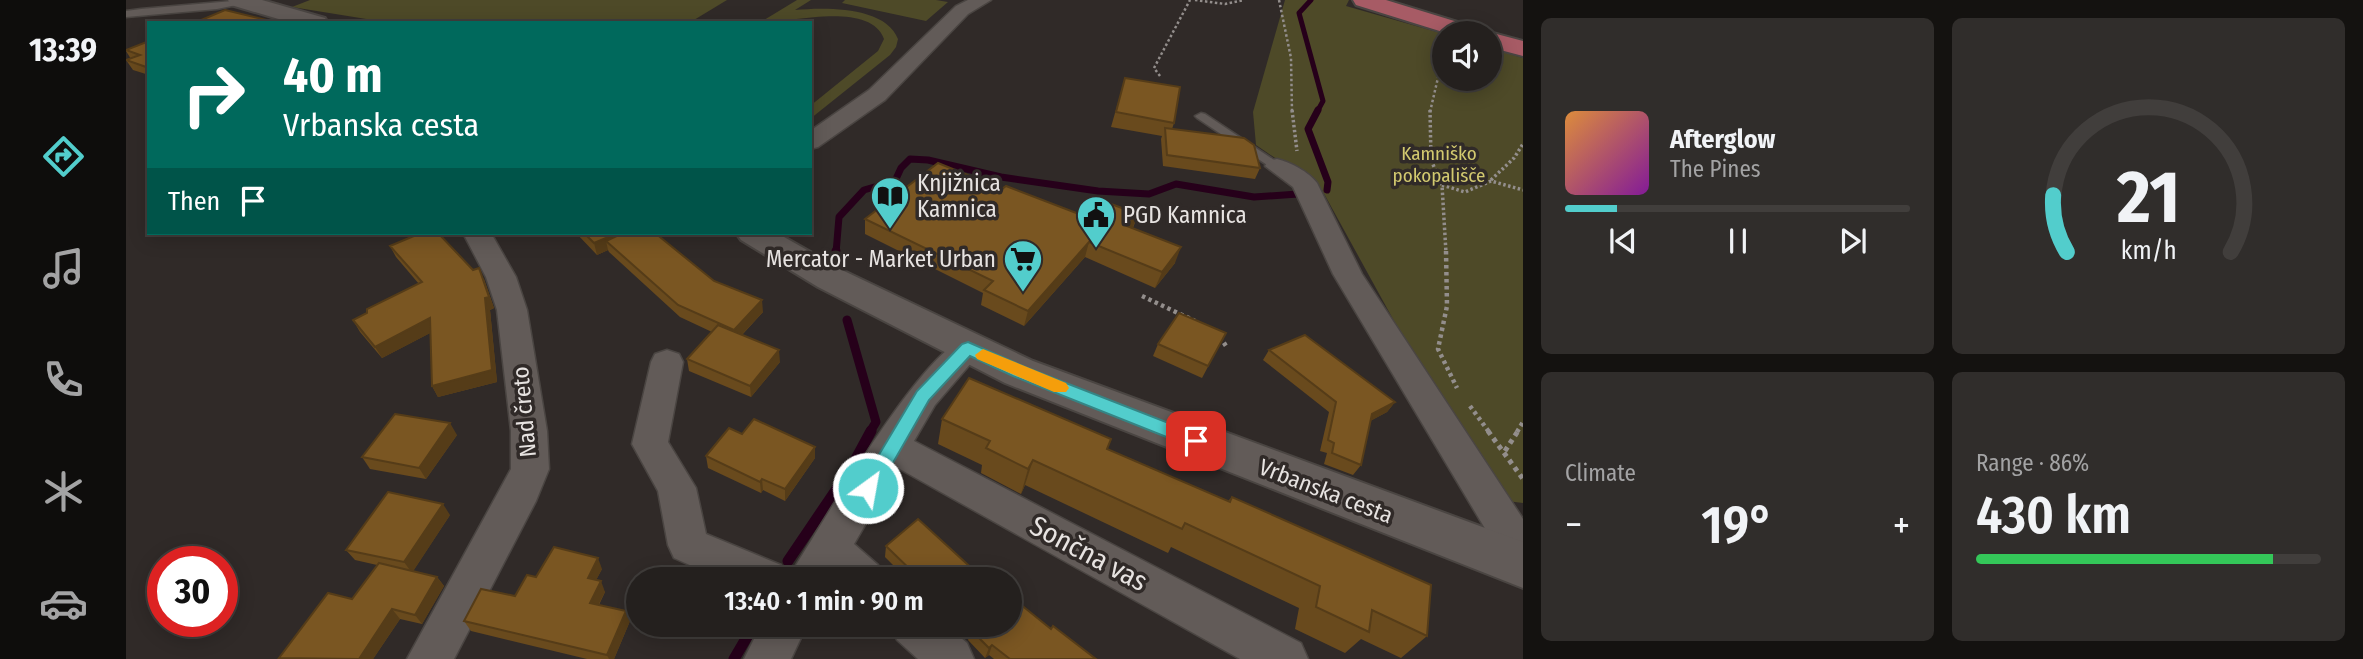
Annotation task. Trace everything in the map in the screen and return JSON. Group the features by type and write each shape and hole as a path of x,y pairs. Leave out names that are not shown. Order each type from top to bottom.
{"main road":[{"path":"1364,0 1432,21"},
{"path":"1502,43 1523,49"}],"street":[{"path":"812,141 877,95 961,10 982,0"},
{"path":"243,1 310,21"},
{"path":"912,59 933,64"},
{"path":"1291,174 1348,274 1523,554"},
{"name":"Nad čreto","path":"430,659 522,490 530,468 529,431 512,310 501,276 478,235"},
{"name":"Vrbanska cesta","path":"756,235 831,279 1019,372 1523,565"},
{"path":"821,564 894,448 923,396 968,348"},
{"path":"667,362 650,444 677,488 688,545 738,567"},
{"name":"Sončna vas","path":"894,448 1285,659"},
{"path":"767,659 779,637"},
{"path":"926,637 951,659"}],"lane":[{"path":"126,14 158,8 217,7 243,1"},
{"path":"1201,116 1291,174"}],"path":[{"path":"1160,76 1154,68 1192,0 1225,4 1244,0"},
{"path":"1279,0 1291,58 1297,158 1291,174"},
{"path":"1434,91 1430,104 1431,160 1442,185 1447,306 1438,349 1460,394"},
{"path":"1442,185 1465,192 1490,181 1514,158 1523,144"},
{"path":"1490,181 1523,190"},
{"path":"1142,296 1173,308 1205,326"},
{"path":"1212,330 1226,346"},
{"path":"1468,403 1523,479"},
{"path":"1505,452 1523,422"}],"green space":[{"path":"310,0 727,0 692,21 379,21 292,7"},
{"path":"797,0 811,0 795,10 837,9 868,15 891,28 898,39 890,55 812,117 812,104 878,51 884,39 876,27 863,20 846,17 762,21"},
{"path":"845,0 948,2 926,21 842,3"},
{"name":"Kamniško pokopališče","path":"1285,0 1349,0 1346,6 1432,31 1432,91 1502,91 1502,52 1523,58 1523,503 1507,501 1469,448 1399,330 1322,190 1256,145 1253,112"}],"building":[{"path":"225,10 271,21 199,21"},
{"path":"147,42 147,67 126,60 140,55 126,50"},
{"path":"1125,78 1180,87 1174,123 1116,112"},
{"path":"1165,128 1244,138 1254,145 1260,168 1167,155"},
{"path":"938,163 1002,189 1006,186 1079,214 1095,198 1138,214 1127,226 1181,247 1162,272 1089,242 1028,311 984,290 993,281 865,219"},
{"path":"416,235 440,235 473,270 479,268 489,297 485,298 492,370 432,386 430,318 375,347 353,320 367,313 367,309 422,282 390,246"},
{"path":"586,235 613,235 594,243"},
{"path":"619,235 657,235 714,281 762,300 734,330 678,305 606,241"},
{"path":"1179,313 1226,333 1208,366 1158,344"},
{"path":"718,325 779,350 750,386 687,359"},
{"path":"1305,335 1395,402 1372,414 1361,465 1332,453 1334,443 1328,440 1336,402 1269,350"},
{"path":"969,378 1111,439 1107,449 1230,502 1232,497 1431,585 1427,636 1372,610 1369,632 1316,607 1320,586 1185,523 1182,529 1033,460 1028,469 986,448 990,441 942,419"},
{"path":"395,414 450,423 419,468 362,457"},
{"path":"754,419 815,447 785,489 762,479 760,482 706,456 729,428 742,434"},
{"path":"388,492 443,504 404,562 346,550"},
{"path":"918,519 970,567 908,567 886,546"},
{"path":"554,547 598,558 588,578 601,581 590,603 626,611 607,655 464,621 481,589 515,596 527,575 536,577"},
{"path":"379,563 437,577 415,615 392,609 359,659 279,658 328,593 352,599"},
{"path":"1022,606 1096,659 1010,659 992,645 989,648 978,637 1022,637"}],"waterway":[{"path":"1311,0 1299,13 1323,101 1317,112"},
{"path":"1318,110 1308,129 1328,182 1327,190"},
{"path":"836,253 839,217 864,190 895,181 901,168 910,159 928,160 1001,177 1098,191 1149,194 1176,184 1254,197 1298,194"},
{"path":"847,320 876,422 870,432"},
{"path":"788,561 851,468 871,431"},
{"path":"734,659 747,637"}],"slow traffic":[{"path":"983,355 1060,388"}],"place":[{"name":"Knjižnica Kamnica","path":"890,230"},
{"name":"PGD Kamnica","path":"1096,249"},
{"name":"Mercator - Market Urban","path":"1023,293"}],"route":[{"path":"868,488 923,396 968,348 1019,372 1196,441"}]}
